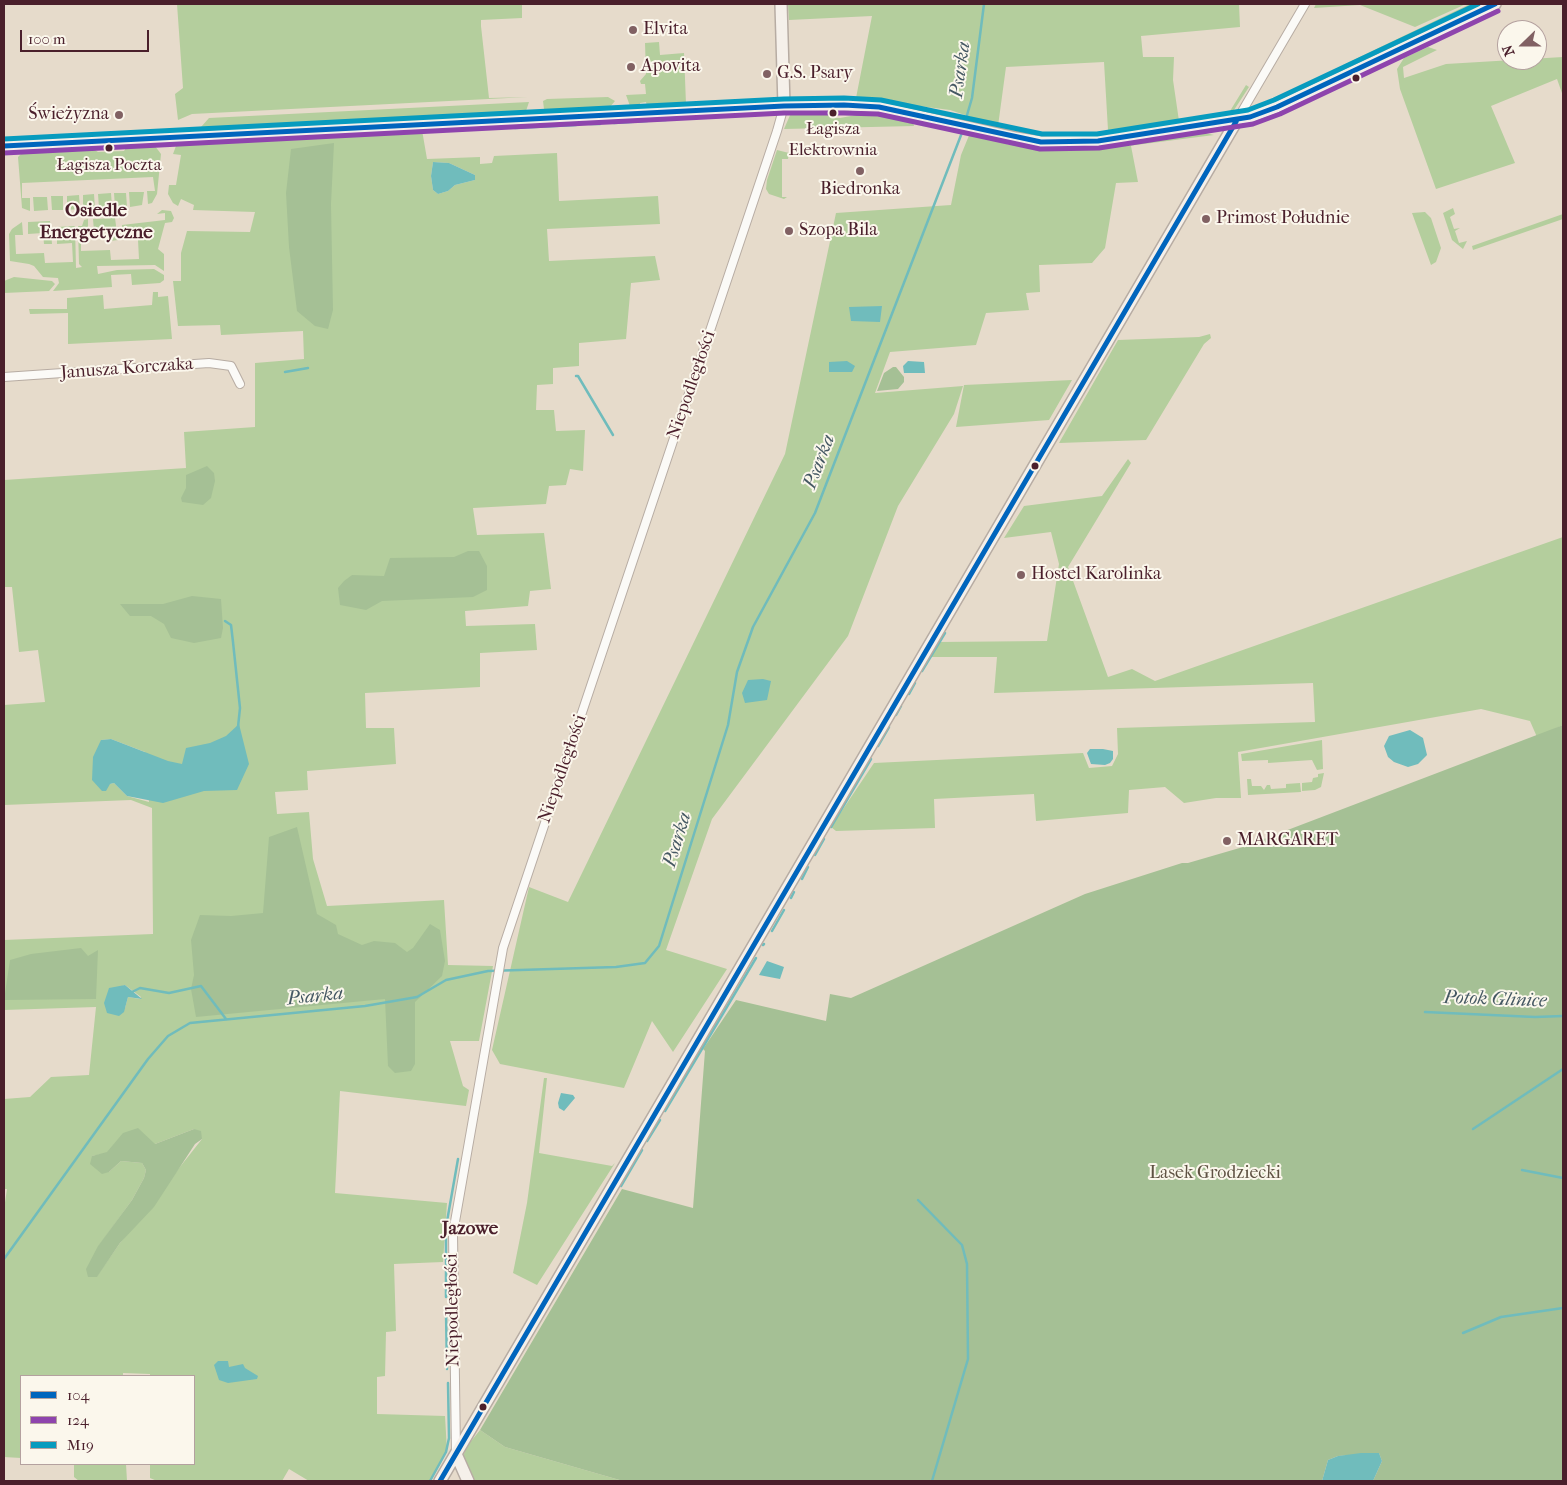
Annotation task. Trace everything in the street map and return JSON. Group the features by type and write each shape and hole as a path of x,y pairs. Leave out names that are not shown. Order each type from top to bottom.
{"street":[{"path":"781,4 784,106"},
{"path":"440,1481 1305,4"},
{"path":"4,146 784,106 879,107 1041,142 1098,141 1237,120 1277,107 1495,4"},
{"name":"Niepodległości","path":"456,1454 453,1233 506,938 784,106"},
{"name":"Janusza Korczaka","path":"4,377 209,363 231,366 240,384"},
{"path":"456,1454 468,1481"}],"green space":[{"path":"177,4 522,4 522,18 481,20 481,26 489,98 528,97 192,114 178,120 175,94 183,88"},
{"path":"788,4 1239,4 1240,27 1141,36 1143,57 1174,57 1173,80 1179,121 1108,130 1104,62 1006,67 998,126 950,110 856,98 872,16 789,20"},
{"path":"1316,4 1466,4 1415,27 1360,5 1314,8"},
{"path":"1470,4 1478,4 1352,64 1344,67 1343,65"},
{"path":"659,42 660,55 684,53 686,104 647,106 646,102 640,103 640,106 630,106 626,95 646,94 645,84 641,84 640,81 646,74 645,43"},
{"path":"1428,47 1437,50 1403,67 1404,78 1446,64 1497,61 1497,70 1547,70 1547,58 1563,57 1563,96 1557,79 1491,106 1515,163 1436,189 1400,89 1397,69 1404,58"},
{"path":"1246,85 1249,87 1234,110 1226,114 1202,117 1230,111"},
{"path":"608,97 615,101 609,108 547,111 544,109 543,101 547,99"},
{"path":"529,102 526,111 516,114 317,125 201,127 209,118"},
{"path":"873,112 912,119 914,126 784,129 791,113 832,115 832,118 840,118"},
{"path":"422,130 427,159 480,157 480,164 492,163 494,156 557,153 559,201 658,196 660,224 547,229 549,261 655,256 660,280 631,283 626,339 579,343 579,366 553,368 553,384 537,385 536,410 554,410 556,431 585,430 583,471 570,469 566,485 549,486 546,504 473,508 477,535 544,533 551,589 530,591 528,606 465,611 466,626 535,624 537,650 480,653 480,687 365,693 366,728 394,728 396,764 307,771 308,790 275,792 277,814 309,812 313,859 327,906 444,900 448,965 493,966 479,1041 450,1041 463,1086 469,1090 466,1106 340,1091 335,1193 447,1203 443,1262 394,1264 396,1331 386,1332 385,1376 377,1377 377,1414 445,1416 447,1451 431,1481 309,1481 289,1469 282,1481 157,1481 150,1478 150,1465 195,1465 195,1375 123,1373 123,1375 20,1375 20,1458 4,1457 4,1209 7,1189 4,1189 4,1099 30,1097 51,1077 89,1075 96,1007 4,1010 4,940 153,934 152,808 131,800 4,805 4,705 45,702 38,650 19,652 12,587 4,587 4,480 186,468 184,432 255,427 255,363 304,359 303,331 221,335 220,325 178,326 173,281 181,281 181,253 187,231 250,232 255,212 193,210 194,205 181,199 178,206 173,203 168,194 169,185 176,185 181,155 173,154 176,146","holes":["433,162 449,163 475,175 475,180 455,185 448,191 438,194 433,190 431,176","111,739 145,752 149,802 127,796 114,783 110,784 101,740","125,985 141,997 140,999 128,997 125,1008 117,988","194,1129 202,1139 120,1243 97,1276 98,1247 132,1200 144,1178 146,1170 142,1163 121,1161 109,1172 92,1156 155,1144"]},
{"path":"1203,130 1205,133 1214,135 1128,146 1131,146 1138,182 1116,183 1105,248 1092,263 1039,265 1040,292 1026,293 1029,310 986,313 976,345 890,352 875,393 963,386 954,414 898,506 848,636 712,819 666,950 727,969 673,1052 652,1021 624,1088 500,1064 492,1050 529,887 568,902 785,454 836,213 951,205 961,155 970,133 1010,145 1076,148"},
{"path":"334,143 331,204 333,310 328,329 315,326 297,311 289,247 286,193 291,149"},
{"path":"155,146 161,154 157,194 152,203 148,204 147,191 155,191 153,177 22,183 22,198 30,198 30,211 22,208 18,157 22,153 93,149 98,152 124,151 126,148"},
{"path":"777,150 789,153 788,159 782,159 782,197 787,197 784,199 769,194 766,189"},
{"path":"129,192 144,192 142,205 130,207"},
{"path":"111,193 112,207 99,208 98,194"},
{"path":"114,193 126,193 127,207 115,207"},
{"path":"94,194 95,209 83,209 83,195"},
{"path":"79,195 80,209 67,210 67,196"},
{"path":"51,196 63,196 63,210 52,210"},
{"path":"33,197 47,197 48,210 34,211"},
{"path":"1453,208 1455,214 1450,217 1454,229 1460,228 1455,231 1459,243 1467,241 1463,249 1452,240 1443,213"},
{"path":"162,210 171,211 174,218 172,222 165,223 158,249 164,254 164,271 155,265 97,266 98,274 117,270 154,269 164,275 164,280 160,283 132,285 131,274 111,275 112,287 53,291 59,283 58,278 43,277 34,266 10,261 9,234 12,229 22,222 23,235 15,235 16,254 44,253 45,263 73,262 72,243 57,244 57,227 75,226 76,268 82,267 79,264 78,226 82,226 84,220 88,219 88,231 81,232 81,251 110,250 111,260 139,259 138,240 123,240 122,225 165,220 165,213 157,214"},
{"path":"1425,212 1431,218 1441,248 1436,262 1431,265 1412,213"},
{"path":"1563,214 1563,219 1473,250 1472,246"},
{"path":"115,218 118,240 110,241 109,230 94,231 93,219"},
{"path":"50,221 52,244 44,244 43,233 28,234 28,222"},
{"path":"14,277 52,281 55,284 49,291 4,293 4,281"},
{"path":"153,292 158,292 158,297 168,296 172,339 68,344 68,313 30,314 29,309 67,309 67,298 103,295 104,309 152,305"},
{"path":"1210,334 1211,338 1204,344 1146,440 1059,443 1118,340 1199,337"},
{"path":"896,367 904,377 904,382 898,389 877,391 884,373"},
{"path":"1072,380 1049,420 956,427 964,385"},
{"path":"1128,459 1131,463 1068,567 1108,677 1132,669 1155,681 1563,537 1563,725 1537,737 1530,721 1481,709 1238,752 1241,798 1216,798 1184,803 1165,787 1129,790 1128,813 1036,821 1034,794 934,799 935,828 836,831 831,827 874,763 1083,753 1089,768 1112,766 1118,754 1117,728 1315,722 1313,683 994,693 997,657 927,657 938,642 1047,641 1059,564 1051,532 1004,538 1024,506 1102,496"},
{"path":"207,466 214,473 215,481 211,498 203,505 182,502 181,498 186,488 186,475"},
{"path":"468,551 479,551 487,566 487,590 473,597 382,601 366,610 340,605 338,588 344,581 352,575 384,576 390,558 454,557"},
{"path":"192,596 221,599 223,628 221,638 194,643 171,638 164,624 151,616 130,616 120,604 163,604"},
{"name":"Lasek Grodziecki","path":"1563,725 1563,1481 1373,1481 1382,1461 1379,1453 1338,1456 1328,1460 1322,1481 623,1481 505,1447 480,1430 622,1189 693,1208 705,1051 703,1049 736,1000 826,1021 830,994 851,998 1085,894 1182,863 1188,863 1243,847"},
{"path":"1322,740 1323,769 1317,770 1312,760 1268,763 1268,760 1242,761 1241,754"},
{"path":"1324,773 1321,787 1315,790 1302,791 1302,783 1312,782 1313,778 1318,777 1318,774"},
{"path":"1247,779 1251,779 1252,786 1261,786 1264,790 1267,785 1270,785 1271,789 1286,788 1286,784 1300,783 1301,792 1248,795"},
{"path":"297,827 317,914 336,925 338,934 362,945 374,941 395,943 407,952 413,948 430,924 440,930 445,961 442,976 415,1002 415,1064 411,1071 395,1073 388,1066 385,999 196,1017 191,989 194,975 191,940 200,915 231,916 263,913 269,837"},
{"path":"81,948 88,956 98,950 96,999 4,1000 10,960 31,954"},
{"path":"544,1078 547,1078 539,1153 612,1166 615,1163 537,1285 513,1273 527,1203"},
{"path":"138,1128 155,1144 194,1129 201,1131 202,1139 195,1144 154,1207 120,1243 97,1277 88,1277 86,1269 98,1246 132,1200 144,1178 146,1170 142,1163 121,1161 109,1172 102,1174 90,1164 92,1156 107,1152 123,1133"},
{"path":"480,1430 505,1447 623,1481 474,1481 464,1463 463,1456 468,1445"},
{"path":"74,1465 126,1465 127,1481 79,1481 74,1477"}],"water":[{"path":"433,162 449,163 475,175 475,180 455,185 448,191 438,194 433,190 431,176"},
{"path":"882,306 880,322 851,321 849,307"},
{"path":"847,361 855,366 852,372 829,372 829,362"},
{"path":"908,361 924,362 925,373 904,373 903,366"},
{"path":"763,679 771,681 767,700 745,703 742,693 748,680"},
{"path":"239,724 249,764 237,790 204,791 163,803 127,796 114,783 110,784 106,791 102,791 92,780 93,757 101,740 111,739 168,761 182,764 186,748 210,743 226,736"},
{"path":"1410,730 1423,738 1427,755 1418,764 1408,767 1394,762 1388,757 1384,746 1389,736"},
{"path":"1090,749 1113,751 1113,759 1105,765 1091,764 1087,753"},
{"path":"767,961 784,967 780,979 759,975"},
{"path":"125,985 142,999 128,997 124,1012 119,1016 107,1013 104,1003 109,988"},
{"path":"561,1093 573,1095 575,1098 564,1111 559,1108 558,1103"},
{"path":"218,1361 228,1361 229,1367 243,1364 245,1368 258,1376 257,1379 228,1383 219,1380 214,1365"},
{"path":"1379,1453 1382,1461 1373,1481 1322,1481 1328,1460 1338,1456"}],"waterway":[{"name":"Psarka","path":"965,122 972,98 984,4"},
{"path":"683,118 756,115"},
{"path":"653,120 666,120"},
{"path":"614,123 647,121"},
{"path":"590,124 600,124"},
{"path":"515,128 576,125"},
{"name":"Psarka","path":"4,1259 148,1059 168,1036 190,1023 365,1006 417,997 446,980 488,971 616,967 645,963 659,946 728,725 737,672 753,627 815,513 963,130"},
{"path":"285,372 308,368"},
{"path":"576,376 578,376 613,435"},
{"path":"225,621 231,625 240,708 238,727"},
{"path":"922,671 945,633"},
{"path":"909,694 915,683"},
{"path":"896,715 901,706"},
{"path":"878,746 889,727"},
{"path":"831,827 871,759"},
{"path":"815,855 824,839"},
{"path":"802,879 808,867"},
{"path":"791,898 794,892"},
{"path":"772,931 784,910"},
{"path":"665,1111 756,958"},
{"path":"132,992 140,988 169,993 201,986 226,1019"},
{"name":"Potok Glinice","path":"1425,1012 1535,1017 1563,1016"},
{"path":"1473,1129 1563,1069"},
{"path":"647,1141 660,1120"},
{"path":"621,1186 642,1150"},
{"path":"446,1297 446,1227 458,1159"},
{"path":"1522,1170 1563,1178"},
{"path":"918,1200 962,1245 967,1264 968,1359 932,1481"},
{"path":"1463,1333 1501,1317 1563,1308"},
{"path":"446,1312 447,1369"},
{"path":"430,1481 446,1452 449,1438 448,1383"}],"transit line":[{"name":"M19","path":"4,139 784,99 844,98 881,100 1042,134 1097,134 1248,110 1274,100 1478,4"},
{"name":"104","path":"4,146 784,106 844,105 879,107 1041,142 1098,141 1250,117 1277,107 1495,4"},
{"name":"124","path":"4,153 784,113 878,114 1040,149 1099,148 1253,124 1280,114 1498,11"},
{"name":"104","path":"440,1481 1237,120"}],"place":[{"name":"Elvita","path":"633,30"},
{"name":"Apovita","path":"631,67"},
{"name":"G.S. Psary","path":"767,74"},
{"name":"Łagisza Elektrownia","path":"833,113"},
{"name":"Świeżyzna","path":"119,115"},
{"name":"Łagisza Poczta","path":"109,148"},
{"name":"Biedronka","path":"860,171"},
{"name":"Primost Południe","path":"1206,219"},
{"name":"Szopa Bila","path":"789,231"},
{"name":"Hostel Karolinka","path":"1021,575"},
{"name":"MARGARET","path":"1227,841"}],"district":[{"name":"Osiedle Energetyczne","path":"96,222"},
{"name":"Jazowe","path":"470,1229"}]}
